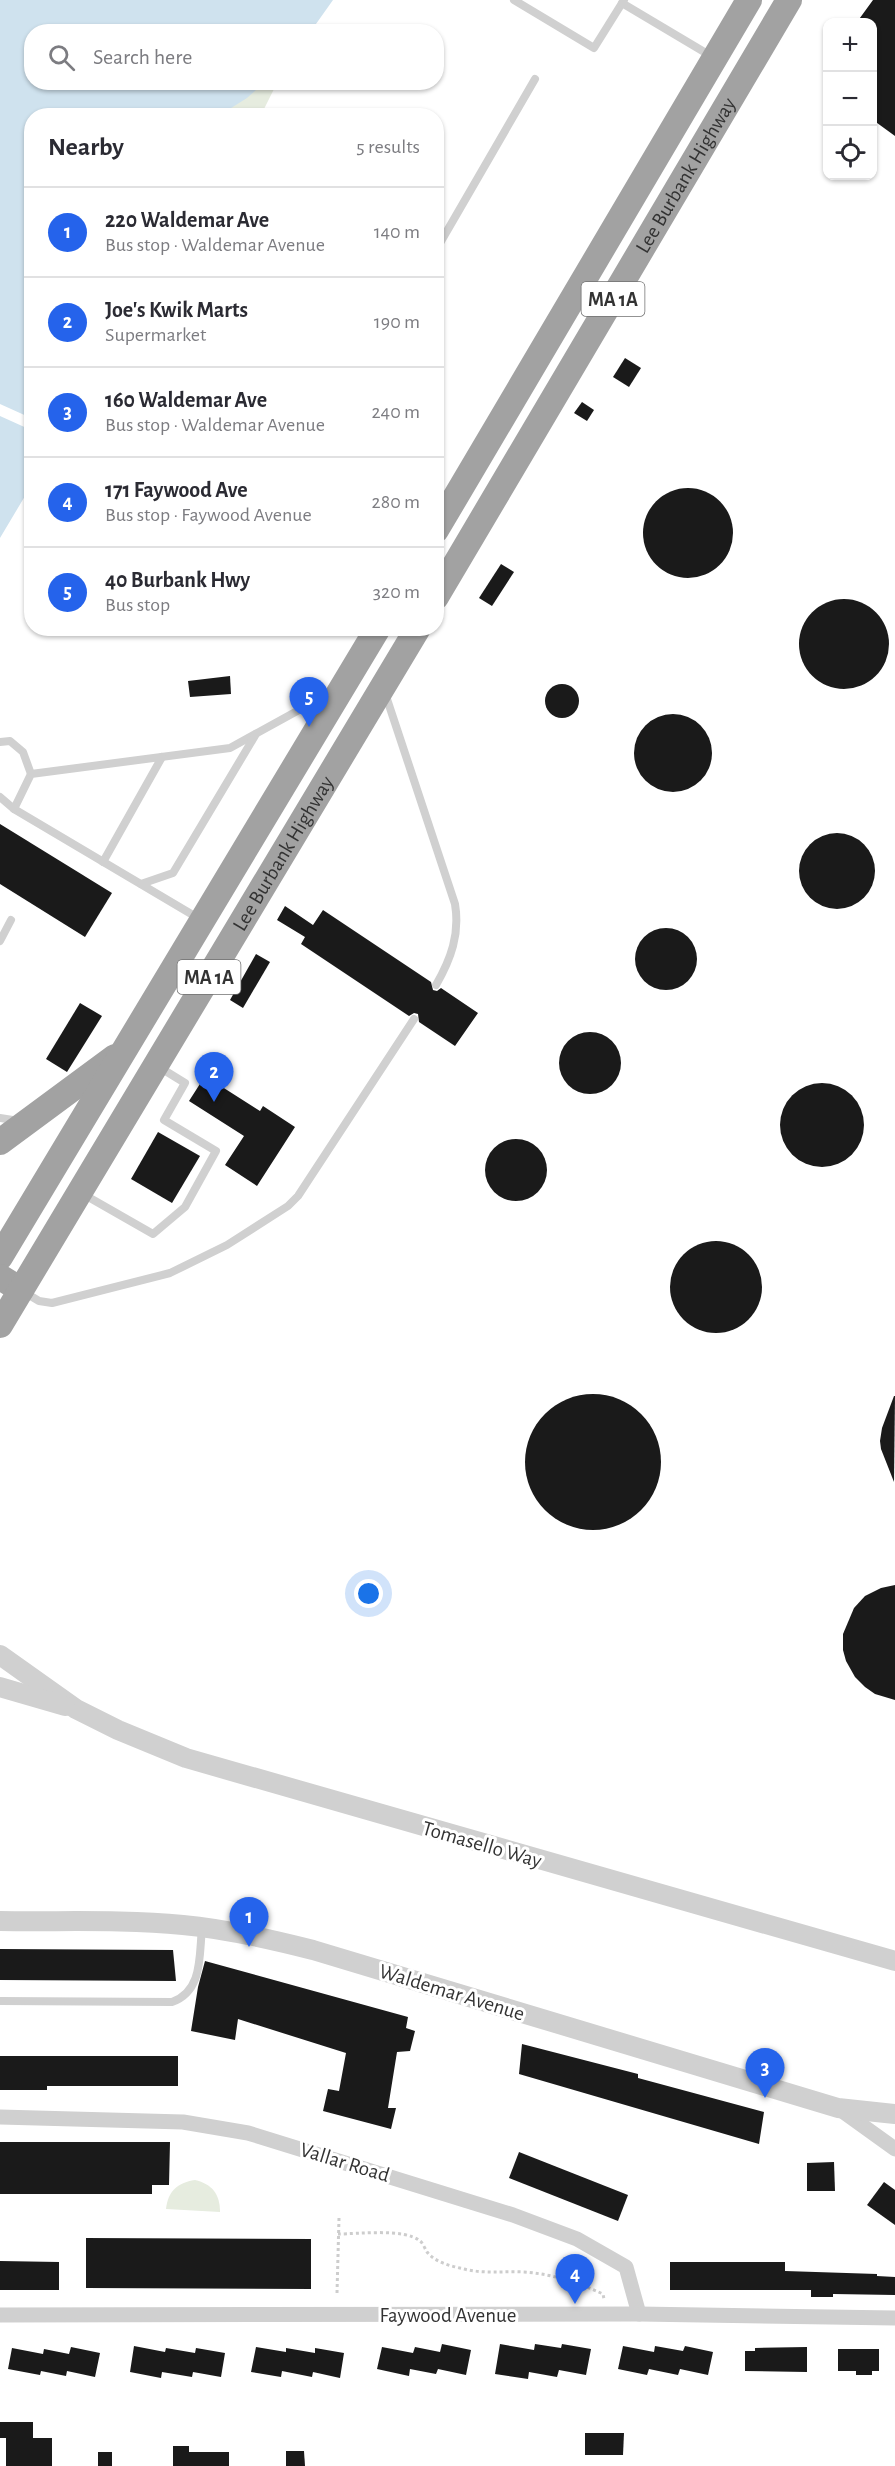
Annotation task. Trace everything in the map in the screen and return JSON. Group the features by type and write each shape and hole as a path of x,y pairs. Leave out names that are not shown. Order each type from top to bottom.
{"highway":[{"name":"Lee Burbank Highway","path":"444,514 749,0"},
{"name":"Lee Burbank Highway","path":"444,583 789,0"},
{"name":"Lee Burbank Highway","path":"0,1257 373,636"},
{"name":"Lee Burbank Highway","path":"0,1325 10,1284 80,1192 413,636"},
{"path":"0,1142 125,1049"}],"street":[{"name":"Tomasello Way","path":"0,1655 76,1709"},
{"name":"Tomasello Way","path":"0,1687 76,1709 141,1740 208,1765 895,1961"},
{"name":"Waldemar Avenue","path":"0,1921 159,1923 202,1927 261,1937 313,1950 838,2108 895,2114"},
{"path":"838,2108 895,2149"},
{"name":"Vallar Road","path":"0,2117 183,2122 248,2133 358,2165 513,2215 578,2239 626,2267 639,2314"},
{"name":"Faywood Avenue","path":"0,2315 639,2314 895,2318"}],"lane":[{"path":"514,0 594,48 623,1 715,58"},
{"path":"444,236 535,79"},
{"path":"31,774 230,748 344,685"},
{"path":"383,687 455,904 456,937 450,958 436,985"},
{"path":"141,884 173,873 256,734"},
{"path":"0,742 10,741 23,752 31,774 14,809"},
{"path":"103,862 162,757"},
{"path":"0,797 14,809 203,921"},
{"path":"0,941 11,920"},
{"path":"10,1284 39,1301 52,1303 165,1275 220,1249 288,1206 298,1196 414,1019"},
{"path":"80,1192 153,1234 185,1207 216,1152 164,1120 185,1083 156,1066"},
{"path":"0,1118 27,1122"},
{"path":"0,2001 172,2002 187,1994 194,1985 202,1927"}],"path":[{"path":"338,2293 339,2218"},
{"path":"338,2234 402,2234 420,2240 428,2253 438,2261 489,2273 523,2272 578,2282 603,2294 604,2301"}],"shaded area":[{"path":"142,90 274,90 264,108 108,108"},
{"path":"195,2180 206,2184 214,2191 220,2212 166,2209 174,2189 183,2183"}],"water":[{"path":"0,0 333,0 316,24 24,24 24,90 256,90 231,108 24,108 24,498 0,538"}],"pier":[{"path":"0,404 24,415 24,427 0,416"}],"building":[{"path":"873,0 895,0 895,136 877,123 877,18 860,18"},
{"path":"625,358 641,368 629,387 613,377"},
{"path":"582,402 594,410 587,421 574,413"},
{"path":"679,488 697,488 713,495 726,508 733,524 733,542 726,558 713,571 697,578 679,578 663,571 650,558 643,542 643,524 650,508 663,495"},
{"path":"501,564 514,572 492,606 479,598"},
{"path":"844,599 861,603 876,612 885,627 889,644 885,661 876,676 861,685 844,689 827,685 812,676 803,661 799,644 803,627 812,612 827,603"},
{"path":"230,676 231,694 190,697 188,681"},
{"path":"562,684 574,689 579,701 574,713 562,718 550,713 545,701 550,689"},
{"path":"673,714 688,717 700,726 709,738 712,753 709,768 700,780 688,789 673,792 658,789 646,780 637,768 634,753 637,738 646,726 658,717"},
{"path":"0,824 112,893 85,937 0,884"},
{"path":"830,833 844,833 858,839 869,850 875,864 872,886 864,898 844,909 830,909 816,903 805,892 799,878 799,864 805,850 816,839"},
{"path":"285,906 313,925 323,910 431,982 433,990 437,991 441,988 478,1013 455,1046 419,1022 418,1014 414,1013 409,1016 301,944 305,937 277,920"},
{"path":"666,928 678,930 688,937 695,947 697,959 695,971 688,981 678,988 666,990 654,988 644,981 637,971 635,959 637,947 644,937 654,930"},
{"path":"256,954 270,962 243,1008 230,1000"},
{"path":"80,1003 102,1016 67,1072 46,1059"},
{"path":"590,1032 602,1034 612,1041 619,1051 621,1063 619,1075 612,1085 602,1092 590,1094 578,1092 568,1085 561,1075 559,1063 561,1051 568,1041 578,1034"},
{"path":"205,1076 260,1111 263,1106 295,1127 257,1186 225,1165 244,1136 189,1101"},
{"path":"822,1083 845,1090 857,1102 864,1125 857,1148 845,1160 822,1167 799,1160 787,1148 780,1125 787,1102 799,1090"},
{"path":"158,1132 200,1156 172,1203 131,1179"},
{"path":"516,1139 533,1144 538,1148 542,1153 547,1170 542,1187 538,1192 533,1196 516,1201 499,1196 494,1192 490,1187 485,1170 490,1153 494,1148 499,1144"},
{"path":"716,1241 734,1244 749,1254 759,1269 762,1287 759,1305 749,1320 734,1330 716,1333 698,1330 683,1320 673,1305 670,1287 673,1269 683,1254 698,1244"},
{"path":"593,1394 619,1399 631,1405 641,1414 650,1424 656,1436 661,1462 656,1488 650,1500 641,1510 631,1519 619,1525 593,1530 567,1525 555,1519 545,1510 536,1500 530,1488 525,1462 530,1436 536,1424 545,1414 555,1405 567,1399"},
{"path":"894,1396 894,1482 880,1441 882,1428"},
{"path":"895,1585 895,1700 875,1694 855,1677 846,1661 843,1634 854,1608 865,1596 881,1588"},
{"path":"0,1949 173,1950 176,1981 0,1980"},
{"path":"205,1961 408,2017 406,2028 415,2031 410,2051 397,2052 388,2108 396,2108 391,2129 323,2111 328,2089 339,2091 346,2053 238,2019 235,2040 191,2031"},
{"path":"522,2044 638,2074 638,2078 764,2112 759,2144 519,2074"},
{"path":"0,2056 178,2056 178,2086 47,2086 47,2090 0,2090"},
{"path":"0,2142 170,2142 169,2185 152,2185 152,2194 0,2194"},
{"path":"519,2152 628,2195 618,2221 509,2178"},
{"path":"834,2162 835,2191 807,2191 807,2163"},
{"path":"884,2182 895,2190 895,2225 867,2205"},
{"path":"86,2238 311,2239 311,2289 86,2288"},
{"path":"0,2261 59,2262 59,2290 0,2290"},
{"path":"670,2262 785,2262 785,2271 877,2274 877,2276 895,2277 895,2295 833,2294 833,2297 811,2297 811,2290 670,2290"},
{"path":"442,2344 471,2350 466,2375 438,2369 436,2374 410,2369 409,2376 377,2369 382,2347 413,2353 415,2347 440,2352"},
{"path":"500,2344 534,2350 535,2344 561,2348 562,2344 591,2349 586,2375 559,2370 557,2377 529,2372 528,2379 495,2374"},
{"path":"134,2346 165,2352 166,2348 195,2353 196,2348 225,2353 221,2377 193,2372 192,2377 162,2372 161,2378 130,2372"},
{"path":"623,2346 654,2352 655,2346 683,2351 685,2346 713,2352 708,2375 680,2369 678,2375 649,2369 647,2375 618,2369"},
{"path":"71,2347 100,2353 95,2377 67,2371 66,2376 41,2371 40,2375 8,2369 12,2348 43,2354 44,2349 69,2354"},
{"path":"256,2347 286,2352 286,2348 315,2353 315,2348 344,2353 340,2378 313,2372 312,2377 282,2371 281,2377 251,2372"},
{"path":"807,2347 807,2372 745,2371 745,2351 755,2351 755,2348"},
{"path":"838,2349 879,2349 879,2371 872,2371 872,2375 856,2375 856,2371 838,2371"},
{"path":"0,2422 33,2422 33,2438 52,2438 52,2466 6,2466 6,2438 0,2438"},
{"path":"585,2433 624,2433 623,2455 585,2455"},
{"path":"173,2446 189,2446 189,2452 229,2452 229,2466 173,2466"},
{"path":"286,2451 304,2451 305,2466 286,2466"},
{"path":"98,2452 112,2452 112,2466 98,2466"}],"place":[{"name":"40 Burbank Hwy","path":"309,727"},
{"name":"Joe's Kwik Marts","path":"214,1102"},
{"name":"220 Waldemar Ave","path":"249,1947"},
{"name":"160 Waldemar Ave","path":"765,2098"},
{"name":"171 Faywood Ave","path":"575,2304"}]}
